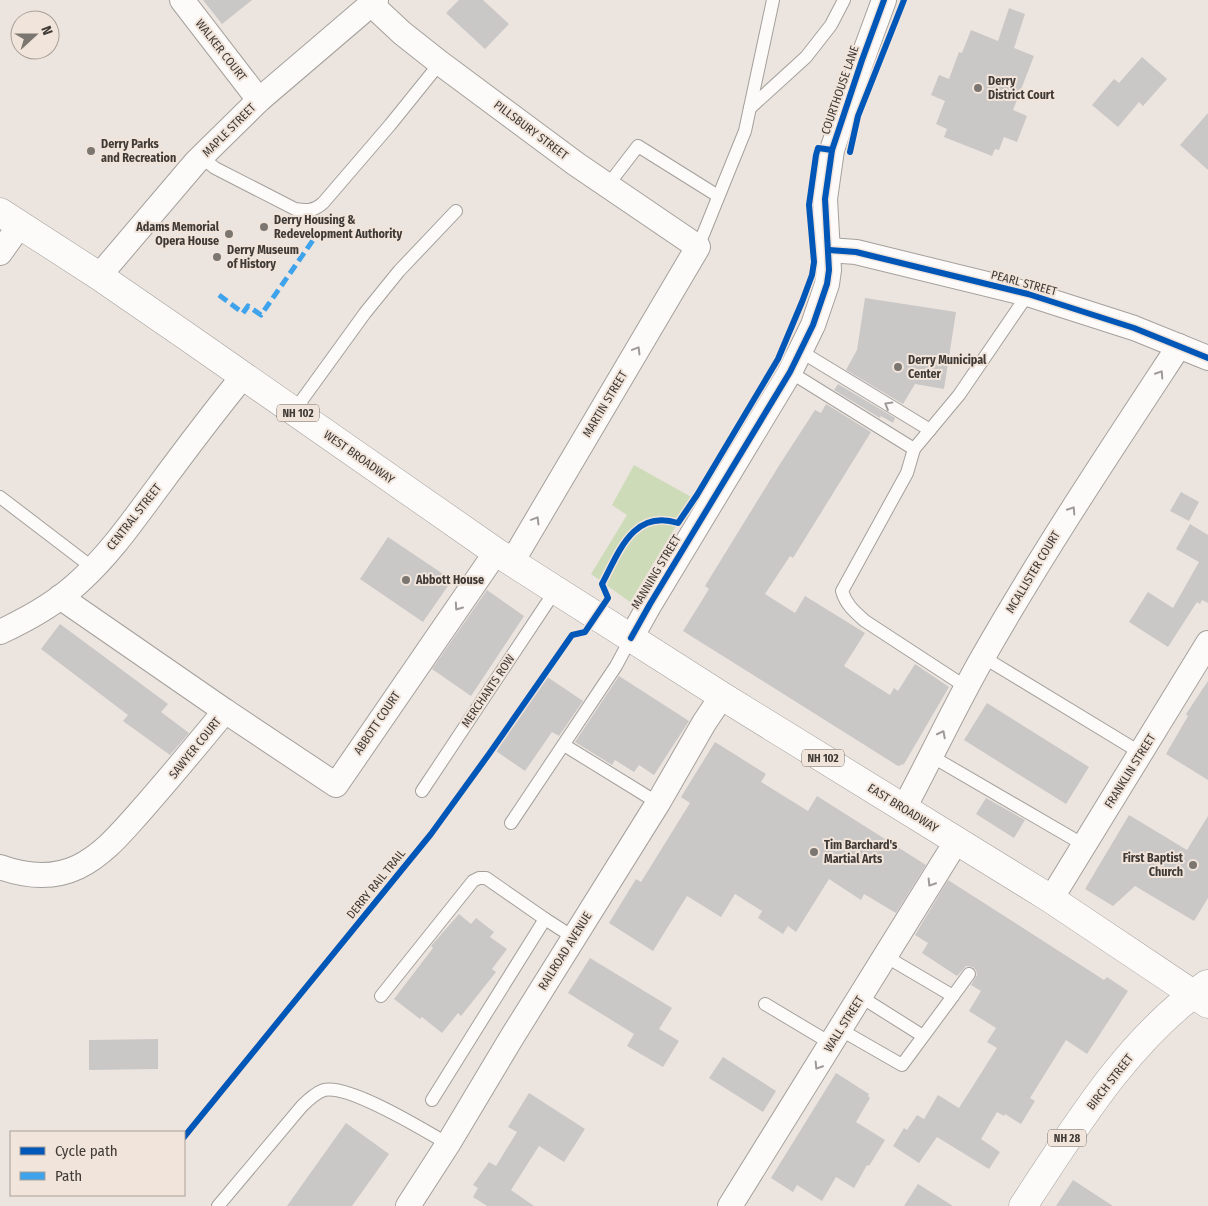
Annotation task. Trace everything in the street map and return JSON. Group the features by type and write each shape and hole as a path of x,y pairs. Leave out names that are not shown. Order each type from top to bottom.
{"main road":[{"name":"WEST BROADWAY","path":"10,218 244,375 504,557 595,615"},
{"name":"EAST BROADWAY","path":"595,615 956,842 1203,994"},
{"name":"BIRCH STREET","path":"1023,1206 1114,1073 1147,1037 1203,994"}],"street":[{"name":"WALKER COURT","path":"182,0 260,100"},
{"name":"COURTHOUSE LANE","path":"829,250 825,199 832,150 884,0"},
{"name":"MAPLE STREET","path":"99,276 202,157 260,100 374,2"},
{"name":"PILLSBURY STREET","path":"374,2 402,33 440,63 576,164 698,247"},
{"path":"0,253 10,218"},
{"name":"MARTIN STREET","path":"504,557 698,247"},
{"name":"PEARL STREET","path":"829,250 856,252 1028,294 1134,328 1208,358"},
{"name":"MANNING STREET","path":"631,638 795,361 813,326 827,284 829,250"},
{"name":"MCALLISTER COURT","path":"904,808 966,687 1052,540 1179,346"},
{"name":"CENTRAL STREET","path":"0,632 60,597 93,568 140,511 244,375"},
{"name":"ABBOTT COURT","path":"225,710 336,785 390,704 504,557"},
{"name":"SAWYER COURT","path":"0,867 22,874 43,875 78,867 96,856 113,841 159,790 225,710 60,597"},
{"name":"FRANKLIN STREET","path":"1051,899 1206,653"},
{"name":"RAILROAD AVENUE","path":"415,1203 448,1144 722,696"},
{"name":"WALL STREET","path":"730,1206 956,842"}],"lane":[{"path":"698,247 739,148 750,108 773,0"},
{"path":"750,108 806,57 831,25 844,0"},
{"path":"202,157 215,168 295,209 316,210 390,125 440,63"},
{"path":"608,185 638,146 718,196"},
{"path":"294,410 365,313 399,271 456,211"},
{"path":"966,687 865,621 844,600 842,591 907,473 914,449 959,395 1028,294"},
{"path":"795,361 930,430"},
{"path":"795,361 914,449"},
{"path":"0,496 93,568"},
{"name":"MERCHANTS ROW","path":"422,791 555,591"},
{"path":"511,823 616,666 631,638"},
{"path":"983,657 1141,754"},
{"path":"564,745 658,803"},
{"path":"931,756 1084,845"},
{"path":"381,996 473,881 479,878 486,878 573,938"},
{"path":"432,1100 545,918"},
{"path":"885,956 953,996"},
{"path":"765,1004 902,1065 969,974"},
{"path":"861,997 924,1036"},
{"path":"218,1206 302,1106 312,1096 323,1090 336,1089 355,1095 448,1144"}],"green space":[{"path":"634,465 693,498 630,602 591,574 627,515 612,505"}],"building":[{"path":"203,0 252,0 222,24"},
{"path":"459,0 483,0 509,24 485,49 446,13"},
{"name":"Derry District Court","path":"1009,8 1025,14 1014,48 1034,56 1013,110 1027,116 1017,142 1004,137 999,150 995,149 992,156 944,137 947,129 936,124 945,101 931,95 939,75 949,79 959,52 962,53 971,30 998,41"},
{"path":"1142,57 1167,79 1143,106 1139,102 1118,127 1092,105 1114,79 1119,83"},
{"path":"1208,113 1208,170 1180,145"},
{"name":"Derry Municipal Center","path":"865,298 956,312 944,389 915,384 903,404 846,370 857,350"},
{"path":"838,384 895,418 893,423 881,416 880,418 834,390"},
{"path":"826,404 871,432 793,558 790,556 765,594 795,613 805,596 865,633 844,666 890,695 894,688 898,691 915,664 949,687 904,764 898,766 683,631 709,589 705,586 780,464 815,410 821,413"},
{"path":"1181,492 1199,502 1189,521 1170,511"},
{"path":"1190,524 1208,535 1208,603 1202,600 1200,604 1197,602 1168,647 1129,622 1148,592 1173,608 1199,562 1176,549"},
{"name":"Abbott House","path":"388,537 452,580 423,622 360,579"},
{"path":"487,590 524,616 471,696 432,669"},
{"path":"60,624 168,704 161,712 189,733 170,755 123,721 128,715 41,649"},
{"path":"546,676 583,701 559,736 552,732 525,771 496,751"},
{"path":"619,676 689,721 654,775 639,765 634,772 615,760 612,765 575,742"},
{"path":"1208,681 1208,780 1166,754 1188,716 1186,714"},
{"path":"987,703 1089,767 1066,804 964,740"},
{"path":"715,742 766,774 761,782 808,811 817,796 926,865 896,913 864,894 861,900 829,879 796,932 788,926 783,934 758,918 762,911 735,894 721,917 687,896 653,951 609,923 636,879 641,882 690,803 681,797"},
{"path":"986,798 1025,820 1014,838 976,814"},
{"path":"1129,815 1187,850 1208,816 1208,898 1194,921 1135,886 1113,906 1085,889"},
{"path":"948,880 1104,980 1107,977 1128,991 1087,1054 1066,1040 1030,1098 1035,1101 1021,1124 1005,1114 1004,1116 997,1112 981,1139 1000,1152 989,1169 937,1137 919,1163 893,1146 904,1128 907,1130 917,1115 924,1119 938,1095 959,1108 997,1048 987,1042 996,1028 969,1011 981,991 971,985 977,975 976,970 973,967 966,966 957,976 922,953 928,943 915,935"},
{"path":"459,914 471,924 476,918 494,932 490,937 507,949 492,969 496,972 461,1016 458,1013 442,1033 394,999 433,948 431,946"},
{"path":"590,958 672,1008 659,1029 679,1041 663,1067 627,1046 634,1034 568,993"},
{"path":"158,1039 158,1069 89,1070 89,1040"},
{"path":"723,1057 776,1091 763,1112 709,1078"},
{"path":"836,1073 869,1094 870,1098 856,1122 885,1140 869,1166 867,1165 854,1188 836,1177 822,1201 797,1185 793,1192 771,1178"},
{"path":"529,1093 585,1129 564,1162 539,1146 511,1190 534,1206 487,1206 473,1197 478,1188 473,1185 489,1162 496,1166 517,1132 508,1127"},
{"path":"346,1123 389,1154 352,1206 287,1206"},
{"path":"1073,1180 1113,1206 1056,1206"},
{"path":"918,1184 953,1206 904,1206"}],"marked path":[{"path":"219,295 243,313 248,306 261,315 318,233"}],"cycle path":[{"path":"631,638 790,372 813,325 827,284 829,270 825,199 832,150 884,0"},
{"path":"850,152 858,116 904,0"},
{"name":"DERRY RAIL TRAIL","path":"185,1136 431,834 572,635 585,632 608,598 602,584 630,536 650,522 663,520 678,523 697,495 778,359 802,302 812,275 814,262 809,205 816,155 818,148 832,150"},
{"path":"829,250 856,252 1028,294 1134,328 1208,358"}],"place":[{"name":"Derry District Court","path":"978,88"},
{"name":"Derry Parks and Recreation","path":"91,151"},
{"name":"Derry Housing & Redevelopment Authority","path":"264,227"},
{"name":"Adams Memorial Opera House","path":"229,234"},
{"name":"Derry Museum of History","path":"217,257"},
{"name":"Derry Municipal Center","path":"898,367"},
{"name":"Abbott House","path":"406,580"},
{"name":"Tim Barchard's Martial Arts","path":"814,852"},
{"name":"First Baptist Church","path":"1193,865"}]}
